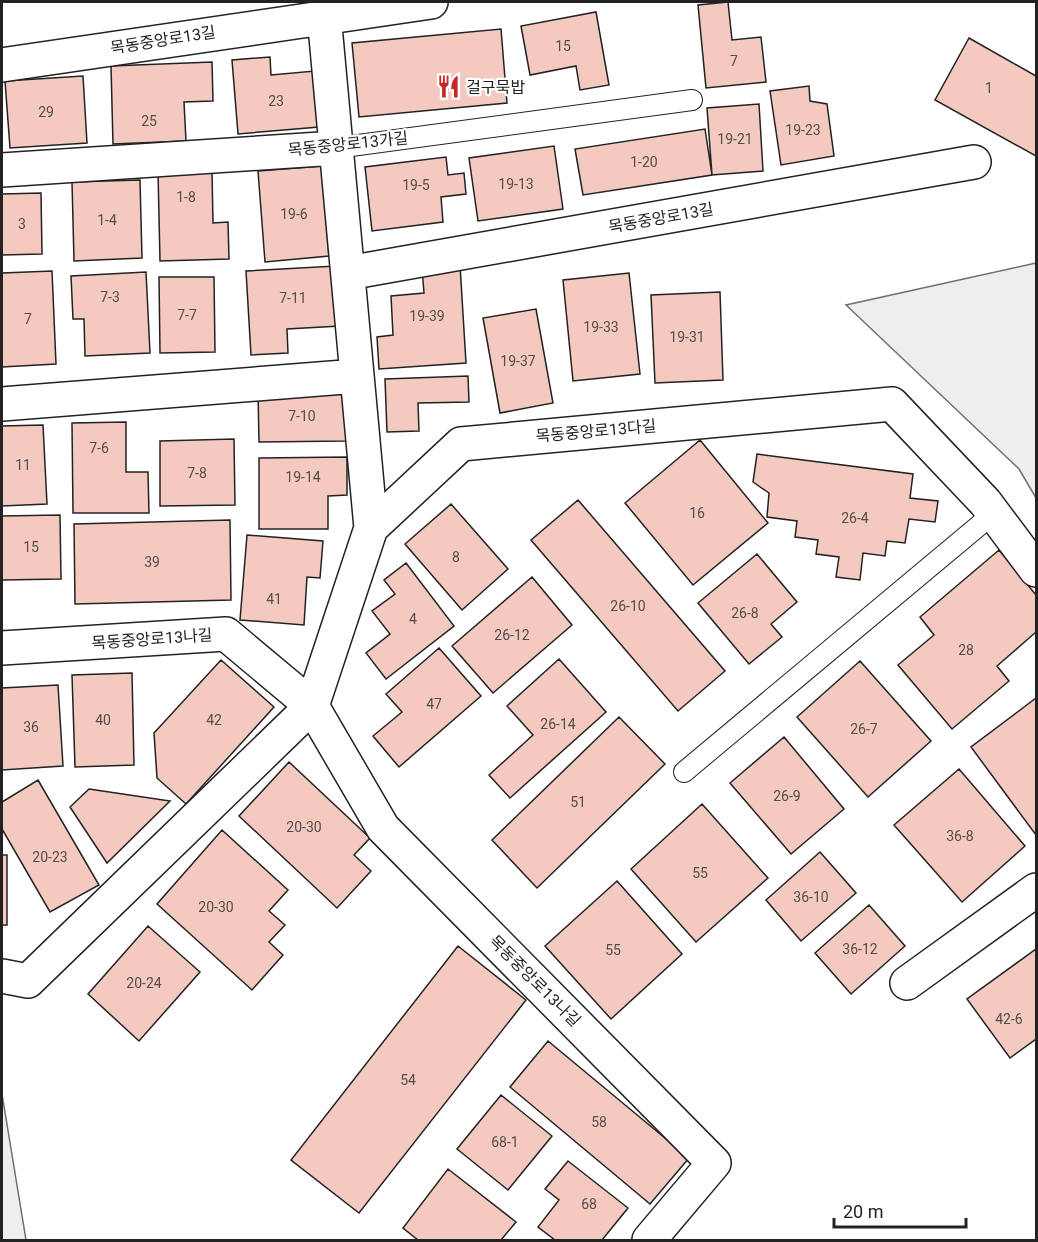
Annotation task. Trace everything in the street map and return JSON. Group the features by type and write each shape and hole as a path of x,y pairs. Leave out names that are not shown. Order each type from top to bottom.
{"street":[{"name":"목동중앙로13길","path":"2,65 324,15 431,2"},
{"path":"324,15 371,528"},
{"name":"목동중앙로13가길","path":"2,170 336,148"},
{"name":"목동중앙로13길","path":"348,273 974,162"},
{"path":"2,404 357,376"},
{"name":"목동중앙로13다길","path":"312,706 371,528 461,444 892,404 994,513 1036,570"},
{"name":"목동중앙로13나길","path":"2,648 226,634 312,706 383,828 714,1163 649,1240"},
{"path":"2,976 28,981 312,706"},
{"path":"907,983 1036,890"}],"lane":[{"name":"목동중앙로13가길","path":"336,148 692,100"},
{"path":"684,772 994,513"}],"shaded area":[{"path":"1036,263 1036,498 1019,469 846,305"},
{"path":"2,1094 26,1240 2,1240"}],"building":[{"path":"728,2 732,40 761,37 766,82 706,88 698,5"},
{"path":"596,12 609,85 580,90 576,66 530,75 521,26"},
{"path":"501,29 507,103 359,117 352,43"},
{"path":"969,38 1036,76 1036,156 935,100"},
{"path":"270,57 271,75 315,71 319,127 238,134 232,60"},
{"path":"212,62 213,101 184,102 186,141 113,144 111,66"},
{"path":"83,76 87,143 10,148 5,81"},
{"path":"809,86 810,101 827,104 834,156 781,165 770,91"},
{"path":"759,104 763,171 712,175 707,108"},
{"path":"705,129 712,175 583,195 575,149"},
{"path":"554,146 563,209 478,221 469,158"},
{"path":"446,157 448,175 464,173 466,194 441,197 443,222 372,231 365,167"},
{"path":"322,166 329,256 265,262 258,171"},
{"path":"212,171 213,223 228,222 229,259 160,261 158,172"},
{"path":"140,180 142,258 74,261 72,182"},
{"path":"41,193 42,254 2,255 2,194"},
{"path":"460,265 466,363 379,369 377,337 393,335 391,296 424,293 422,268"},
{"path":"336,266 340,326 287,329 288,353 251,355 246,271"},
{"path":"52,271 56,364 2,367 2,273"},
{"path":"146,272 150,353 85,356 84,319 73,319 71,276"},
{"path":"629,273 640,374 573,381 563,280"},
{"path":"159,277 214,277 215,352 160,353"},
{"path":"720,292 723,380 655,383 651,295"},
{"path":"536,309 553,403 500,413 483,318"},
{"path":"468,376 469,402 418,403 419,431 387,432 385,379"},
{"path":"346,390 346,441 259,442 258,392"},
{"path":"126,422 126,472 148,472 149,513 73,513 72,423"},
{"path":"43,425 47,504 2,506 2,426"},
{"path":"234,439 235,505 160,506 160,441"},
{"path":"700,440 768,523 693,585 625,503"},
{"path":"757,454 913,474 910,498 938,501 935,522 909,519 905,543 887,541 885,556 863,553 860,580 836,577 839,557 816,554 818,540 795,537 797,521 767,517 769,493 753,482"},
{"path":"347,457 347,495 328,496 328,529 259,529 259,458"},
{"path":"578,500 725,671 678,711 531,540"},
{"path":"451,504 508,569 462,610 405,544"},
{"path":"60,515 61,579 2,580 2,516"},
{"path":"230,520 231,600 75,604 74,524"},
{"path":"247,535 323,541 320,578 307,577 304,625 240,620"},
{"path":"999,550 1036,595 1036,632 997,666 1009,681 952,729 898,665 934,635 920,617"},
{"path":"757,554 797,602 771,624 782,637 749,664 698,603"},
{"path":"406,563 454,626 386,679 366,653 390,634 372,611 395,594 384,580"},
{"path":"532,577 572,625 493,693 452,646"},
{"path":"439,648 481,696 399,767 373,736 402,712 386,694"},
{"path":"559,659 606,712 510,798 489,775 533,735 507,706"},
{"path":"221,660 274,707 186,804 157,778 154,733"},
{"path":"860,661 931,741 868,797 797,717"},
{"path":"132,673 134,765 75,767 72,675"},
{"path":"58,685 63,766 2,770 2,688"},
{"path":"1036,698 1036,835 971,747"},
{"path":"619,717 665,764 537,888 492,840"},
{"path":"784,737 844,809 791,854 730,783"},
{"path":"289,762 370,838 354,855 371,871 337,908 239,816"},
{"path":"959,769 1025,846 962,902 894,825"},
{"path":"38,780 99,885 50,912 2,829 2,802"},
{"path":"89,789 170,801 107,863 70,807"},
{"path":"702,804 768,878 696,942 631,869"},
{"path":"222,830 288,890 269,911 285,925 269,942 283,955 252,990 157,904"},
{"path":"820,852 856,893 801,941 766,900"},
{"path":"2,855 7,855 7,925 2,925"},
{"path":"617,881 682,954 611,1019 545,946"},
{"path":"869,905 905,946 851,994 815,953"},
{"path":"148,926 200,972 139,1041 88,994"},
{"path":"458,946 526,1000 359,1213 291,1160"},
{"path":"1036,949 1036,1039 1010,1058 967,999"},
{"path":"548,1041 689,1158 650,1204 510,1087"},
{"path":"501,1095 552,1136 508,1190 457,1149"},
{"path":"568,1161 628,1208 602,1240 555,1240 538,1227 559,1200 545,1189"},
{"path":"448,1169 516,1222 501,1240 418,1240 403,1228"}],"place":[{"name":"걸구묵밥","path":"448,87"}]}
